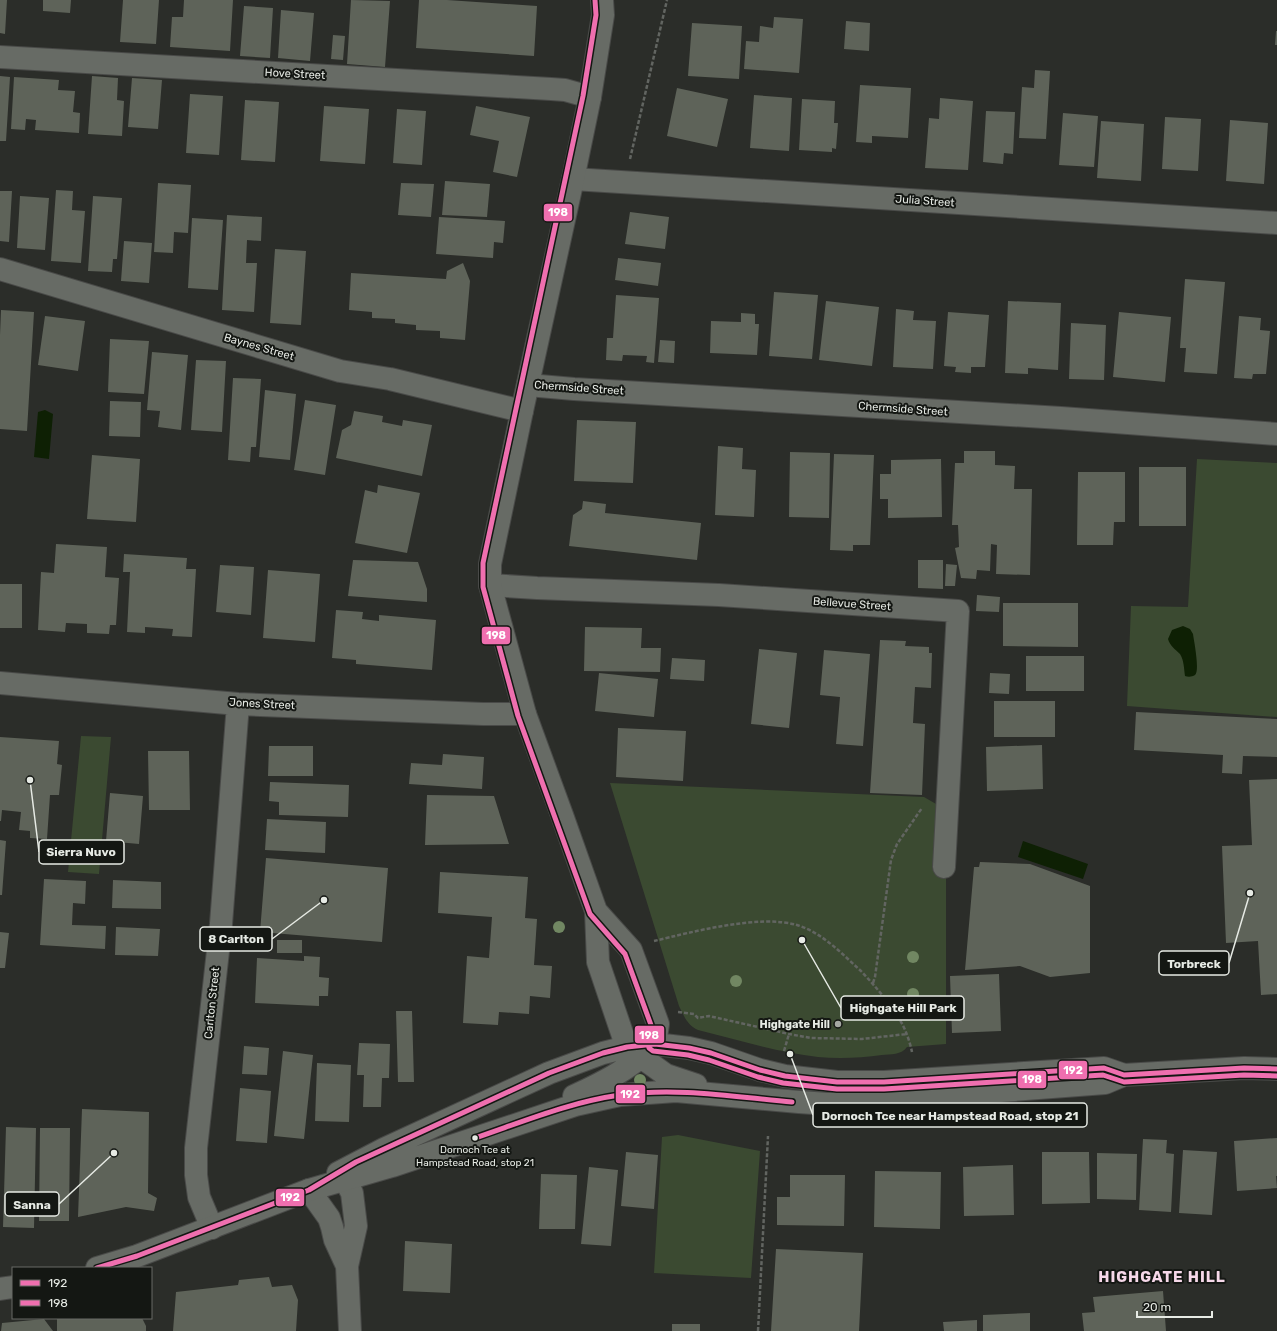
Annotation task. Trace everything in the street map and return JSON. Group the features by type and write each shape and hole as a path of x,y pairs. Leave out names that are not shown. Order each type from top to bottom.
{"street":[{"path":"602,0 603,15 590,97 490,564 490,585 524,714 596,911 598,962 641,1050 666,1075 690,1084 744,1096"},
{"name":"Hove Street","path":"0,57 551,89 565,90 590,97"},
{"name":"Julia Street","path":"573,179 1277,223"},
{"name":"Baynes Street","path":"0,269 340,370 390,379 522,410"},
{"name":"Chermside Street","path":"528,385 1060,418 1277,434"},
{"name":"Bellevue Street","path":"490,585 719,595 958,611 944,866"},
{"name":"Jones Street","path":"0,683 238,704 483,714 524,714"},
{"name":"Carlton Street","path":"212,1228 199,1197 196,1174 196,1148 221,924 238,704"},
{"path":"496,1130 608,1081 641,1050 658,1024 630,950 596,911"},
{"path":"100,1267 138,1256 342,1176 384,1149 549,1073 603,1052 690,1048 710,1053 760,1070 785,1076 837,1082 884,1082 1104,1068 1124,1074 1244,1068 1277,1069"},
{"path":"342,1176 392,1166 496,1130 575,1105 620,1095 676,1091 828,1104 1105,1083 1124,1074"},
{"path":"342,1176 352,1193 356,1226 346,1266 350,1331"},
{"path":"309,1190 329,1218 335,1240 346,1266"},
{"path":"0,1289 12,1287"}],"path":[{"path":"630,159 667,0"},
{"path":"873,983 891,860 899,839 924,805"},
{"path":"653,942 725,926 760,922 785,923 798,926 812,932 838,949 873,983 897,1016 907,1034 912,1052"},
{"path":"678,1012 694,1014 698,1018 709,1016 811,1038 862,1039 907,1034"},
{"path":"785,1048 789,1034"},
{"path":"758,1331 768,1136"}],"shaded area":[{"path":"45,410 53,414 49,459 34,457 38,412"},
{"path":"1197,459 1277,463 1277,717 1127,706 1131,606 1188,607"},
{"path":"1183,626 1190,629 1193,634 1196,656 1197,668 1195,675 1189,677 1185,676 1184,665 1180,654 1171,646 1168,639 1172,630"},
{"path":"81,736 111,737 99,874 68,872"},
{"path":"610,783 924,797 936,804 933,864 935,868 946,875 946,1044 907,1047 899,1053 892,1054 826,1058 803,1055 758,1045 698,1030 691,1026 686,1020 679,1006"},
{"path":"1023,841 1088,864 1083,879 1018,857"},
{"path":"678,1135 760,1151 751,1278 654,1273 662,1137"}],"building":[{"path":"0,0 7,0 5,34 0,33"},
{"path":"43,0 71,0 70,13 43,11"},
{"path":"123,0 159,0 156,44 120,42"},
{"path":"184,0 233,0 230,51 170,47 172,17 183,17"},
{"path":"351,0 390,1 385,67 347,64"},
{"path":"419,0 447,0 537,6 534,56 416,48"},
{"path":"244,6 273,8 270,58 240,56"},
{"path":"281,10 314,13 310,61 278,58"},
{"path":"774,17 803,19 799,73 744,69 746,41 759,42 760,26 773,28"},
{"path":"846,21 870,23 869,51 844,49"},
{"path":"692,23 742,26 739,79 688,76"},
{"path":"1276,31 1277,45 1275,45"},
{"path":"333,35 345,36 343,60 331,59"},
{"path":"1035,70 1050,71 1046,139 1019,138 1022,87 1034,88"},
{"path":"0,76 10,77 6,141 0,141"},
{"path":"92,76 118,78 117,100 124,101 122,136 88,134"},
{"path":"14,77 59,80 58,90 75,91 73,112 80,113 79,133 35,130 36,120 26,119 25,130 11,129"},
{"path":"132,78 162,80 158,129 128,127"},
{"path":"860,85 911,88 908,138 872,136 872,143 856,142"},
{"path":"677,88 728,99 717,147 667,136"},
{"path":"190,94 223,96 219,155 186,153"},
{"path":"754,95 792,98 789,151 750,148"},
{"path":"940,98 973,101 968,170 925,168 929,118 939,119"},
{"path":"802,99 835,101 834,123 838,123 836,149 832,148 832,152 799,150"},
{"path":"245,100 279,102 275,162 241,160"},
{"path":"324,106 369,109 365,164 320,161"},
{"path":"476,106 530,117 517,177 493,172 499,141 470,135"},
{"path":"397,109 426,111 422,165 393,163"},
{"path":"986,111 1015,112 1013,154 1004,153 1003,164 983,162"},
{"path":"1063,113 1098,116 1094,167 1059,165"},
{"path":"1165,117 1201,119 1198,171 1162,169"},
{"path":"1230,120 1268,123 1264,184 1226,181"},
{"path":"1101,121 1144,124 1141,181 1097,178"},
{"path":"445,181 490,184 487,217 442,215"},
{"path":"158,183 191,185 188,233 174,232 173,253 154,252"},
{"path":"401,183 434,184 431,217 398,215"},
{"path":"56,190 73,191 72,210 85,211 81,263 51,261"},
{"path":"0,191 12,191 9,242 0,241"},
{"path":"20,196 49,198 45,250 17,248"},
{"path":"93,196 122,198 117,259 113,259 112,272 88,271"},
{"path":"630,212 669,217 665,249 625,244"},
{"path":"227,215 262,217 261,241 247,240 246,263 257,263 254,312 222,310"},
{"path":"439,217 505,221 503,243 494,242 493,258 436,254"},
{"path":"192,218 223,220 218,290 188,288"},
{"path":"124,241 152,243 149,283 121,281"},
{"path":"275,249 306,251 301,325 270,323"},
{"path":"618,258 661,263 658,286 615,280"},
{"path":"463,263 470,281 465,340 440,338 440,331 416,330 416,325 395,323 395,319 372,318 372,312 349,310 351,273 446,279 447,271"},
{"path":"1185,279 1225,282 1217,374 1184,372 1186,348 1180,348"},
{"path":"774,292 818,295 812,359 769,356"},
{"path":"616,295 659,298 654,363 646,362 647,356 623,355 622,361 606,360 607,338 613,338"},
{"path":"826,301 879,307 872,366 819,360"},
{"path":"1008,301 1061,303 1058,370 1028,368 1028,374 1005,373"},
{"path":"896,309 914,311 913,320 936,321 933,369 893,367"},
{"path":"1,310 34,312 27,431 0,429"},
{"path":"948,312 989,315 985,367 971,367 971,373 955,372 956,367 944,366"},
{"path":"1119,312 1171,317 1165,382 1113,377"},
{"path":"741,313 755,314 755,324 759,324 757,355 710,353 711,321 741,322"},
{"path":"45,316 85,321 78,371 38,365"},
{"path":"1239,316 1261,318 1260,330 1270,331 1266,374 1253,374 1252,379 1234,378"},
{"path":"1071,323 1106,325 1104,380 1069,379"},
{"path":"110,339 149,341 144,394 108,392"},
{"path":"660,340 675,341 674,363 658,362"},
{"path":"152,352 188,355 181,430 158,427 160,411 147,410"},
{"path":"196,360 226,361 222,432 191,430"},
{"path":"233,378 261,379 256,447 251,447 250,462 228,460"},
{"path":"265,390 296,394 290,460 259,457"},
{"path":"305,400 336,405 325,475 294,470"},
{"path":"110,401 141,402 140,437 109,436"},
{"path":"354,411 383,416 382,422 402,426 403,420 432,425 422,476 336,458 342,430 351,425"},
{"path":"577,420 636,422 633,483 574,481"},
{"path":"718,446 743,448 742,469 756,470 754,517 715,515"},
{"path":"964,451 995,451 995,465 1015,466 1014,489 1032,489 1030,575 996,574 997,545 991,544 990,571 977,570 976,579 961,578 955,548 959,547 958,525 952,525 955,463 964,463"},
{"path":"790,452 830,453 829,518 789,517"},
{"path":"834,454 874,455 870,545 853,545 853,551 830,550"},
{"path":"92,455 140,459 136,522 87,519"},
{"path":"941,459 942,517 888,518 888,499 880,499 880,474 891,474 891,460"},
{"path":"1139,467 1186,467 1186,526 1139,526"},
{"path":"1078,472 1125,472 1125,522 1114,522 1113,545 1077,545"},
{"path":"378,485 420,493 407,553 355,543 365,490 377,493"},
{"path":"583,501 606,504 605,513 701,523 697,560 569,546 573,515 582,509"},
{"path":"56,544 107,547 105,577 119,578 116,625 110,625 109,634 87,633 87,624 66,623 65,632 38,630 41,572 54,573"},
{"path":"124,554 187,558 186,569 196,569 192,637 172,636 173,629 145,627 145,633 127,632 130,572 123,572"},
{"path":"353,560 418,562 427,589 427,602 348,596"},
{"path":"918,560 943,560 943,589 918,588"},
{"path":"946,564 957,565 955,586 945,586"},
{"path":"220,565 254,567 251,615 216,612"},
{"path":"268,570 320,574 315,642 263,638"},
{"path":"0,584 22,584 22,628 0,628"},
{"path":"977,595 1000,597 999,612 976,611"},
{"path":"1003,603 1078,603 1078,647 1003,646"},
{"path":"336,610 363,612 362,619 379,621 379,615 436,620 432,670 356,664 356,660 332,658"},
{"path":"585,627 642,628 641,648 661,648 660,672 584,671"},
{"path":"880,640 906,641 905,646 929,647 929,653 932,653 931,688 915,687 913,723 925,724 922,795 870,793"},
{"path":"759,649 797,653 789,728 751,724"},
{"path":"824,650 870,654 863,746 836,744 840,697 820,695"},
{"path":"1026,656 1084,656 1084,691 1026,691"},
{"path":"672,658 705,660 704,681 670,679"},
{"path":"599,673 658,679 654,717 595,711"},
{"path":"990,673 1010,674 1009,694 989,693"},
{"path":"994,701 1055,701 1055,737 994,737"},
{"path":"1136,712 1277,719 1277,757 1243,756 1242,774 1222,773 1223,755 1134,750"},
{"path":"618,728 686,731 683,781 616,777"},
{"path":"0,737 59,741 57,764 62,765 59,795 50,795 47,839 30,838 30,831 19,830 21,812 2,810 0,821"},
{"path":"1042,745 1043,789 987,791 986,747"},
{"path":"269,746 313,746 313,776 268,776"},
{"path":"148,751 189,751 190,810 149,810"},
{"path":"443,754 484,757 482,789 409,784 411,763 442,765"},
{"path":"1277,779 1277,994 1261,995 1258,941 1226,943 1222,846 1252,845 1249,780"},
{"path":"270,782 349,785 348,817 279,815 279,802 269,801"},
{"path":"110,793 143,796 139,844 106,841"},
{"path":"427,795 494,796 509,844 425,845"},
{"path":"267,819 326,822 325,853 265,850"},
{"path":"0,840 6,841 2,895 0,895"},
{"path":"266,858 388,868 382,942 260,932"},
{"path":"980,862 1030,864 1090,886 1090,973 1050,977 1020,966 965,970 974,867 979,867"},
{"path":"440,872 528,877 525,918 537,919 534,965 552,966 550,998 530,996 529,1014 499,1012 498,1025 463,1023 467,956 489,958 492,917 438,913"},
{"path":"44,879 86,881 85,904 73,903 72,925 106,926 105,949 40,945"},
{"path":"113,880 161,882 161,909 112,908"},
{"path":"116,927 160,929 158,956 115,955"},
{"path":"0,932 9,933 5,968 0,968"},
{"path":"277,940 302,940 302,953 277,953"},
{"path":"304,956 320,957 319,977 329,978 328,996 319,996 319,1006 255,1003 257,958 304,961"},
{"path":"999,974 1001,1031 952,1033 950,976"},
{"path":"396,1011 412,1011 414,1082 398,1082"},
{"path":"359,1043 390,1044 389,1078 382,1078 381,1107 363,1107 364,1075 357,1075"},
{"path":"244,1046 269,1048 267,1075 242,1074"},
{"path":"283,1051 313,1055 304,1139 274,1136"},
{"path":"317,1063 351,1065 349,1122 315,1121"},
{"path":"240,1088 271,1091 267,1143 236,1141"},
{"path":"82,1109 149,1112 148,1193 157,1198 154,1211 126,1207 78,1217"},
{"path":"6,1127 36,1128 34,1228 3,1227"},
{"path":"40,1128 70,1128 69,1221 39,1221"},
{"path":"1277,1138 1277,1188 1237,1191 1234,1141"},
{"path":"1143,1139 1167,1140 1166,1153 1174,1154 1171,1212 1139,1210"},
{"path":"1183,1150 1217,1152 1212,1215 1179,1213"},
{"path":"626,1152 658,1155 654,1209 621,1206"},
{"path":"1042,1152 1089,1152 1090,1203 1042,1204"},
{"path":"1097,1153 1137,1154 1136,1200 1097,1199"},
{"path":"1013,1165 1014,1215 964,1216 963,1167"},
{"path":"589,1167 618,1170 611,1246 581,1244"},
{"path":"875,1171 941,1172 940,1229 874,1227"},
{"path":"541,1174 577,1175 575,1229 539,1229"},
{"path":"790,1175 845,1175 844,1226 777,1225 777,1197 790,1197"},
{"path":"405,1241 452,1244 450,1293 403,1291"},
{"path":"776,1249 863,1253 859,1331 771,1331"},
{"path":"269,1277 272,1287 292,1285 298,1300 296,1331 173,1331 176,1292 238,1285 239,1280"},
{"path":"1163,1291 1166,1331 1084,1331 1082,1313 1095,1312 1093,1297"},
{"path":"1030,1313 1030,1331 983,1331 983,1315"},
{"path":"44,1319 53,1331 1,1331 2,1323"},
{"path":"57,1319 142,1319 146,1326 146,1331 57,1331"},
{"path":"977,1320 977,1331 944,1331 943,1322"},
{"path":"672,1324 700,1324 700,1331 672,1331"}],"transit line":[{"name":"198","path":"595,0 596,15 583,96 483,563 483,587 518,716 590,914 625,954 651,1025 648,1044 649,1048 653,1051 688,1055 709,1060 758,1077 783,1083 837,1089 884,1089 1103,1075 1124,1082 1244,1075 1277,1076"},
{"name":"192","path":"100,1267 137,1256 309,1190 356,1162 549,1073 603,1053 627,1047 655,1044 689,1048 711,1053 760,1070 785,1076 837,1082 884,1082 1104,1068 1124,1075 1244,1068 1277,1069"},
{"name":"192","path":"475,1138 565,1107 620,1095 684,1092 792,1102"}],"place":[{"name":"Sierra Nuvo","path":"30,780"},
{"name":"Torbreck","path":"1250,893"},
{"name":"8 Carlton","path":"324,900"},
{"name":"Highgate Hill Park","path":"802,940"},
{"name":"Highgate Hill","path":"838,1024"},
{"name":"Dornoch Tce near Hampstead Road, stop 21","path":"790,1054"},
{"name":"Dornoch Tce at Hampstead Road, stop 21","path":"475,1138"},
{"name":"Sanna","path":"114,1153"}],"district":[{"name":"HIGHGATE HILL","path":"1162,1277"}]}
